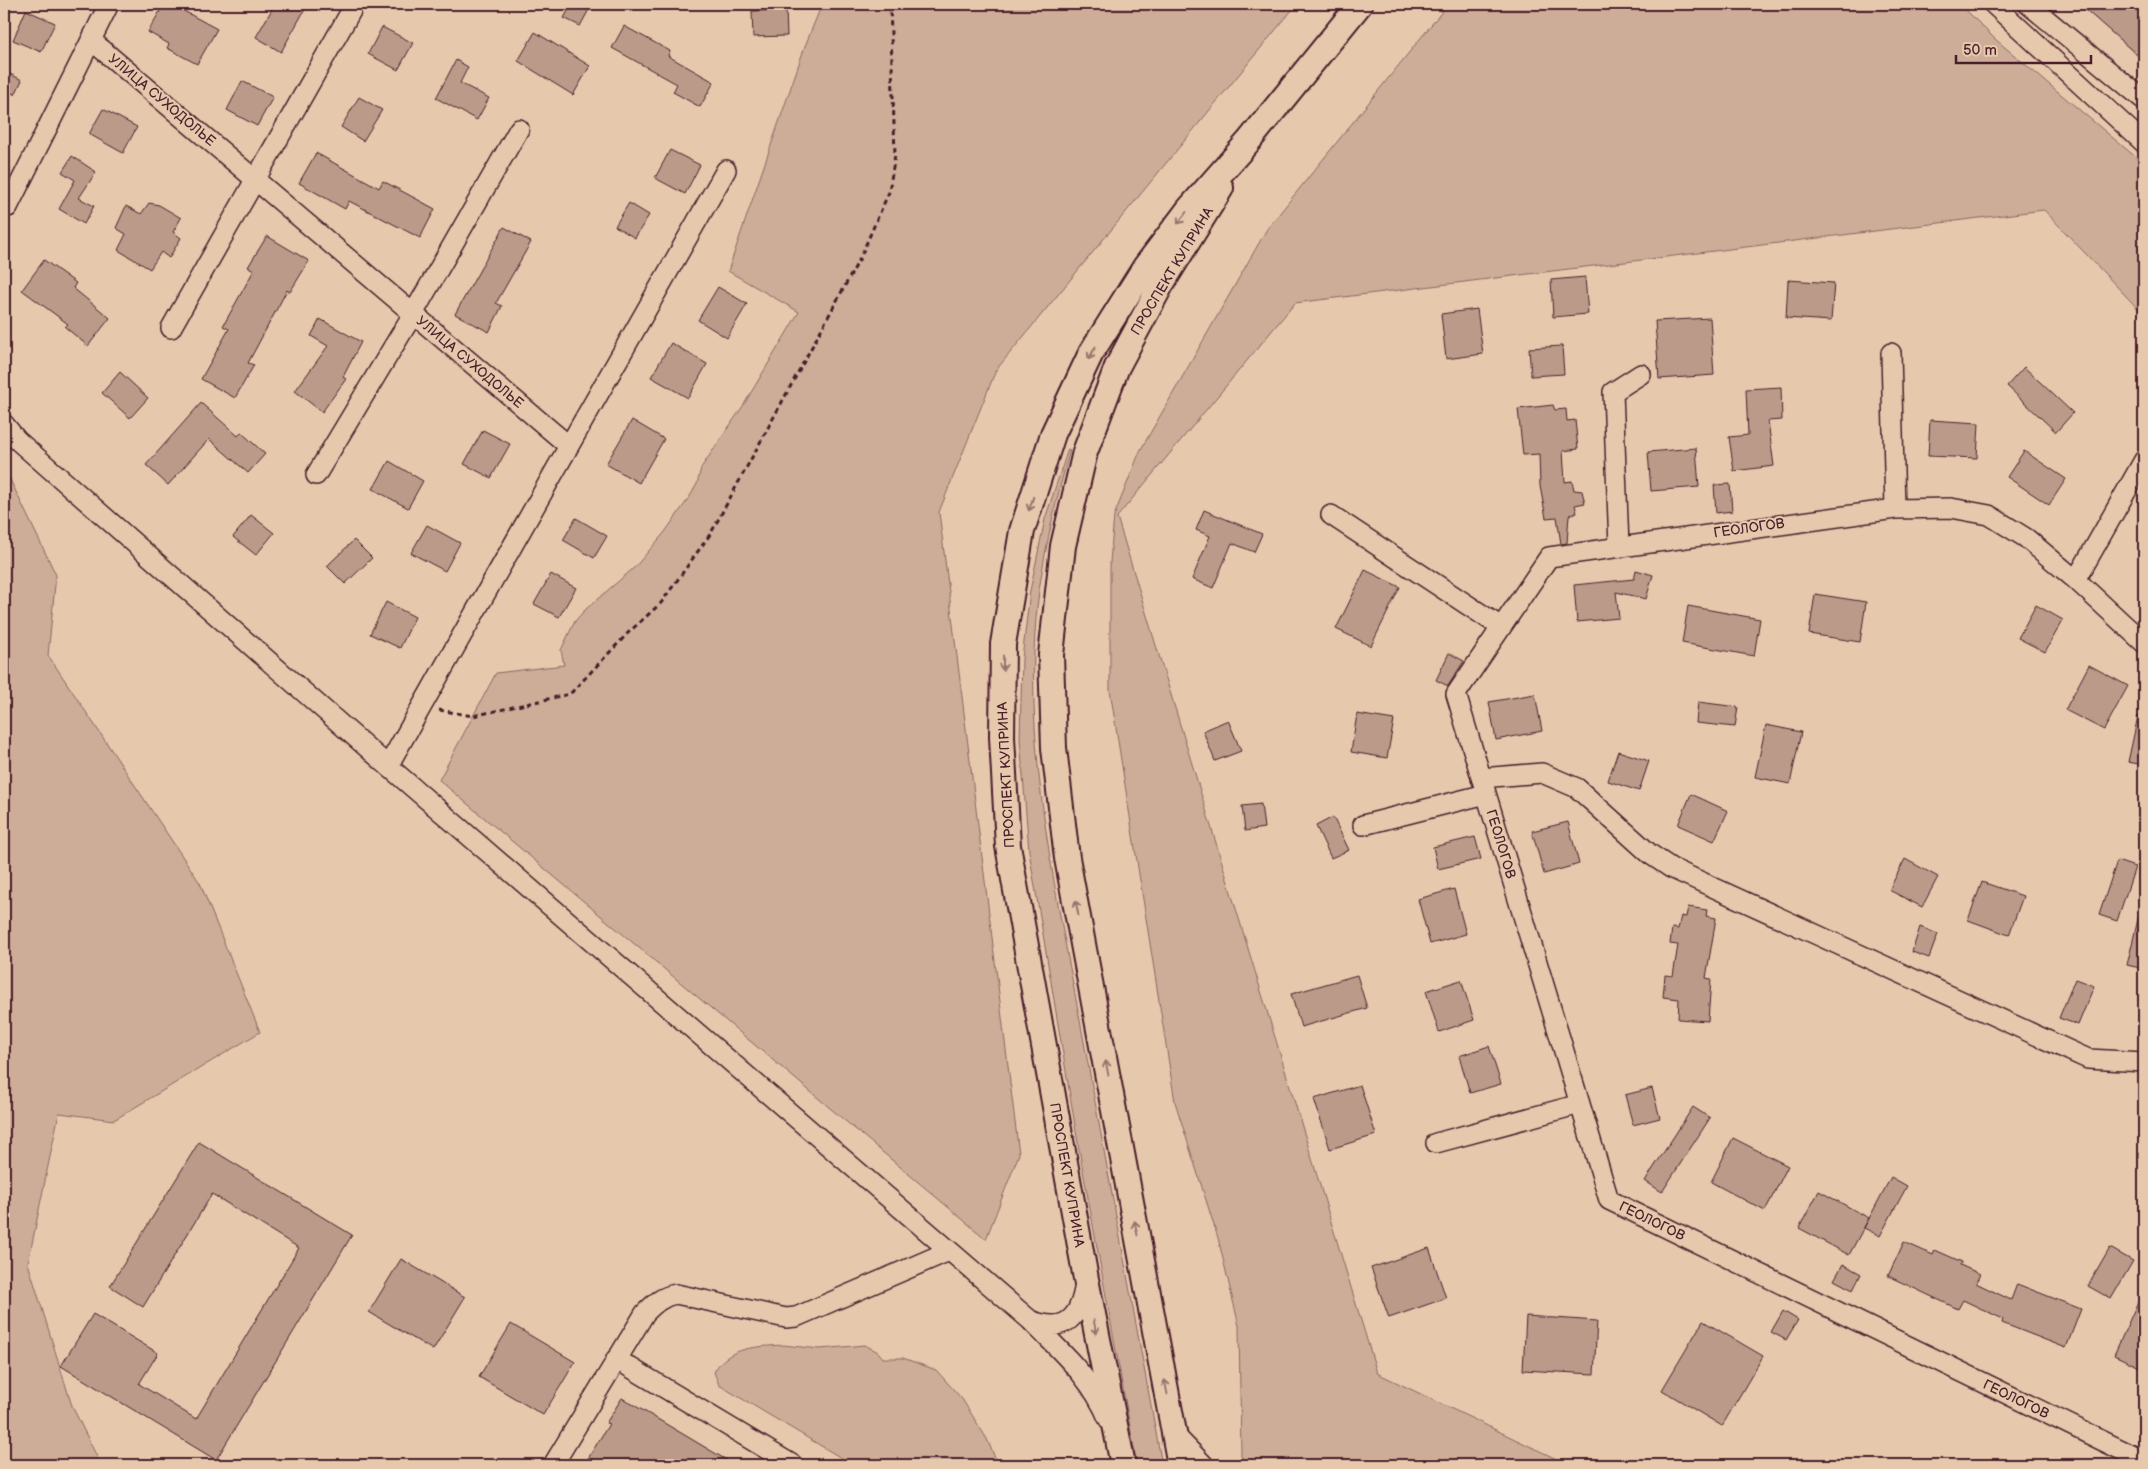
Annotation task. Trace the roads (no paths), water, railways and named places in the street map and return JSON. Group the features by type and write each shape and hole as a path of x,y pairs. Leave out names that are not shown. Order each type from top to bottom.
{"main road":[{"name":"ПРОСПЕКТ КУПРИНА","path":"1121,1455 1086,1279 1008,846 1002,737 1003,644 1022,531 1053,434 1091,353 1145,267 1189,209 1248,142 1360,4"},
{"name":"ПРОСПЕКТ КУПРИНА","path":"1180,1465 1068,858 1054,748 1051,655 1063,546 1085,452 1117,367 1160,285 1203,219 1248,142"}],"street":[{"path":"8,207 109,4"},
{"path":"1993,4 2144,143"},
{"path":"2028,4 2144,100"},
{"path":"171,328 351,11"},
{"name":"УЛИЦА СУХОДОЛЬЕ","path":"92,41 569,446"},
{"path":"316,475 413,314 518,129"},
{"path":"388,766 726,170"},
{"path":"1891,353 1895,509"},
{"path":"1619,546 1613,392 1641,374"},
{"path":"4,424 17,440 388,766 1030,1320 1082,1373 1102,1404 1121,1455"},
{"path":"2076,580 2144,460"},
{"name":"ГЕОЛОГОВ","path":"2144,643 2076,580 2026,538 1989,515 1951,508 1895,509 1549,557 1456,694 1609,1200 2144,1462"},
{"path":"1332,515 1501,627"},
{"path":"1363,825 1484,786 1542,773 1577,788 1650,854 1671,868 2088,1060 2144,1062"},
{"path":"1436,1142 1580,1104"},
{"path":"553,1465 645,1313 667,1295 676,1294 786,1318 796,1317 949,1251"},
{"path":"1030,1320 1054,1326 1066,1323 1076,1314 1083,1299 1086,1279"},
{"path":"616,1360 793,1465"},
{"path":"1175,1435 1204,1465"}]}
